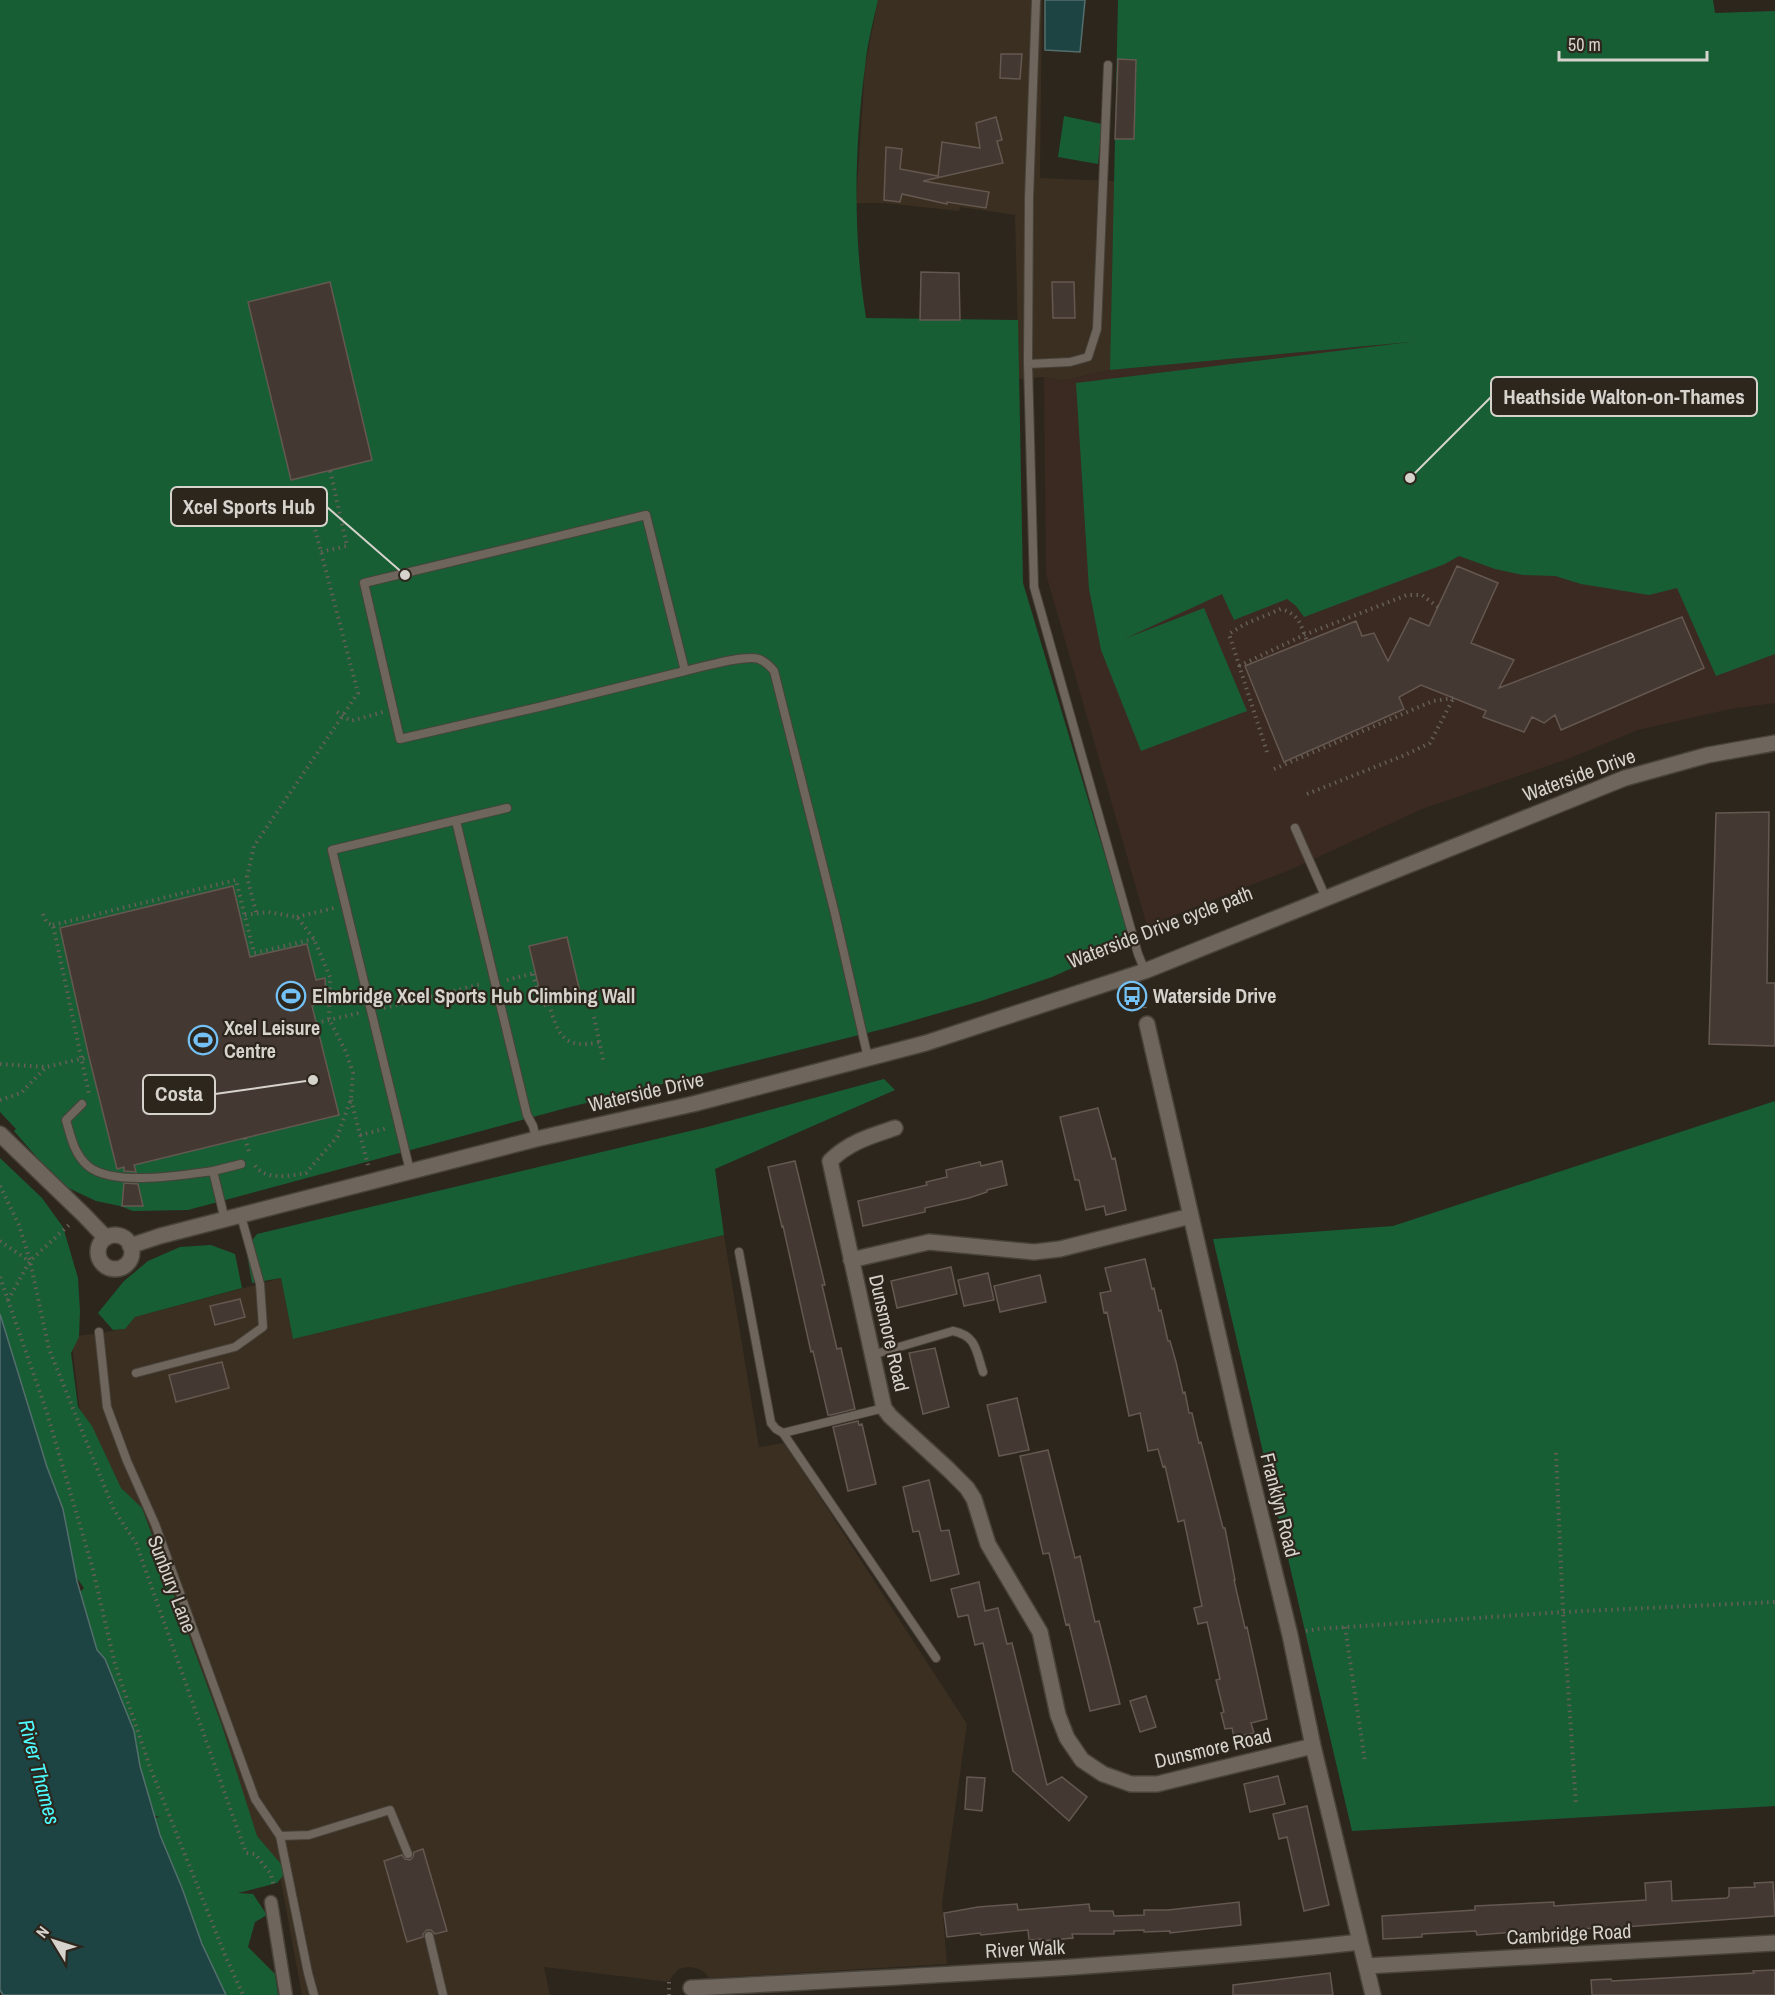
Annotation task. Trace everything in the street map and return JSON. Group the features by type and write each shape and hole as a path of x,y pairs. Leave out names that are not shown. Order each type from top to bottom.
{"street":[{"name":"Waterside Drive","path":"130,1246 160,1236 410,1171 536,1139 693,1104 926,1043 1144,978 1326,898 1624,778 1708,755 1775,743"},
{"name":"Franklyn Road","path":"1147,1024 1241,1434 1290,1635 1313,1746 1373,1995"},
{"name":"Dunsmore Road","path":"895,1128 856,1141 840,1151 830,1161 884,1408 948,1469 974,1499 988,1544 1040,1632 1058,1715 1067,1738 1082,1760 1103,1774 1131,1784 1157,1784 1313,1746"},
{"path":"0,1134 106,1238"},
{"name":"Dunsmore Road","path":"851,1260 929,1242 1023,1251 1051,1250 1191,1216"},
{"path":"117,1236 123,1238 130,1246 131,1256 125,1266 107,1268 99,1259 101,1242 106,1238 117,1236"},
{"path":"272,1902 286,1995"},
{"name":"River Walk","path":"691,1988 1049,1968 1264,1953 1360,1942"},
{"name":"Cambridge Road","path":"1366,1966 1775,1943"}],"lane":[{"path":"1036,0 1029,198 1028,364 1034,587 1144,978"},
{"path":"1028,364 1070,362 1088,357 1097,329 1108,65"},
{"path":"685,671 646,515 364,583 400,739 746,658 761,660 768,664 774,671 835,914 868,1058"},
{"path":"410,1171 332,850 507,808"},
{"path":"456,821 527,1115 536,1139"},
{"path":"1295,828 1326,898"},
{"path":"82,1104 66,1120 73,1147 89,1167 100,1173 129,1177 165,1177 213,1171 241,1164"},
{"path":"213,1171 225,1220"},
{"path":"135,1373 235,1347 263,1327 260,1284 241,1216"},
{"path":"739,1252 771,1423 783,1433 936,1658"},
{"path":"872,1355 953,1331 963,1334 974,1342 983,1372"},
{"path":"99,1332 106,1407 155,1524 255,1799 280,1836 314,1995"},
{"path":"783,1433 884,1408"},
{"path":"280,1836 309,1834 390,1809 408,1854"},
{"path":"429,1936 443,1995"}],"path":[{"path":"321,552 347,546 330,470"},
{"path":"256,912 248,877 254,846 358,693 315,529"},
{"path":"1239,666 1305,635 1407,594 1422,595 1438,607"},
{"path":"1267,752 1229,634 1245,624 1281,609 1292,612 1297,617 1307,641"},
{"path":"1274,769 1433,701 1453,698 1431,743 1307,794"},
{"path":"337,712 351,721 394,709"},
{"path":"43,914 47,923 53,926 236,880 254,953 314,939"},
{"path":"244,915 268,912 297,917 318,910 346,906"},
{"path":"245,1138 256,1169 267,1176 306,1173 337,1137 351,1099 353,1072 346,1052 329,1019 330,976 314,939 297,917"},
{"path":"53,926 92,1103 82,1104"},
{"path":"316,1023 484,983 534,974 541,1006 561,1001"},
{"path":"1144,978 1147,1024"},
{"path":"549,1004 553,1019 563,1037 584,1045 599,1042"},
{"path":"594,1017 604,1064"},
{"path":"0,1064 46,1067 89,1057"},
{"path":"0,1100 21,1093 46,1067"},
{"path":"351,1099 368,1166"},
{"path":"360,1135 399,1125"},
{"path":"302,1174 304,1182"},
{"name":"Sunbury Lane","path":"0,1186 19,1225 30,1261 49,1350 114,1510 136,1543 246,1853 255,1854 271,1874 274,1887 272,1902"},
{"path":"7,1301 30,1261 70,1224"},
{"path":"0,1241 30,1261"},
{"path":"0,1277 47,1413 92,1566 115,1664 150,1767 243,1995"},
{"path":"1556,1453 1563,1612 1576,1805"},
{"path":"1290,1635 1318,1629 1563,1612 1775,1602"},
{"path":"1345,1627 1365,1762"},
{"path":"669,1982 669,1995"}],"shaded area":[{"path":"878,0 1042,0 1040,178 1115,181 1110,370 1063,381 1044,377 1019,379 1015,215 960,207 959,211 884,203 856,203 865,67"},
{"path":"1775,209 1775,703 1730,709 1638,730 1565,760 1422,809 1292,869 1147,926 1046,574 1044,377 1063,381 1110,370 1443,339"},
{"path":"724,1235 759,1447 785,1443 967,1724 942,1903 947,1964 709,1978 704,1972 688,1967 679,1969 669,1982 544,1967 550,1995 302,1995 279,1871 251,1839 80,1412 71,1337 125,1329 135,1317 281,1278 293,1339"}],"green space":[{"path":"0,0 878,0 866,59 857,161 857,224 866,318 1018,320 1023,583 1131,942 1052,977 981,1001 891,1027 570,1107 188,1210 133,1211 96,1201 60,1184 0,1112"},
{"path":"1118,0 1713,0 1715,13 1775,11 1775,654 1716,676 1677,588 1649,595 1581,584 1555,576 1523,575 1495,569 1459,556 1445,564 1304,617 1287,599 1234,620 1222,594 1124,639 1204,608 1247,711 1141,751 1101,650 1089,589 1076,383 1410,342 1110,370"},
{"path":"1064,116 1102,124 1098,164 1058,157"},
{"path":"884,1079 895,1090 715,1169 724,1235 293,1339 281,1278 252,1283 246,1249 257,1234 707,1127"},
{"path":"1775,1101 1775,1806 1352,1831 1213,1239 1393,1226"},
{"path":"0,1158 42,1198 63,1227 78,1278 79,1337 71,1353 78,1407 92,1426 121,1488 142,1508 222,1726 257,1836 287,1871 277,1883 238,1893 253,1894 267,1915 255,1922 248,1947 275,1974 278,1995 206,1995 155,1818 160,1817 144,1813 69,1603 84,1588 73,1573 0,1349"},
{"path":"211,1245 235,1254 242,1288 135,1317 125,1329 113,1330 98,1313 124,1281 148,1261 180,1247"}],"water":[{"path":"1045,0 1085,0 1080,52 1045,50"},
{"name":"River Thames","path":"0,1314 47,1467 63,1509 77,1581 97,1650 105,1659 134,1731 140,1766 160,1835 202,1944 226,1995 3,1995 0,1990"}],"building":[{"path":"1001,54 1022,54 1020,79 1000,78"},
{"path":"1118,59 1136,60 1134,139 1115,139"},
{"path":"996,117 1002,140 997,141 1003,163 923,181 989,192 986,208 947,202 947,204 902,194 900,202 884,200 886,147 902,149 900,169 938,176 942,142 980,148 976,123"},
{"path":"921,272 959,273 960,320 920,320"},
{"path":"330,282 372,460 291,480 248,302"},
{"path":"1052,282 1074,282 1075,318 1053,318"},
{"path":"1457,566 1498,583 1471,643 1514,660 1499,688 1682,617 1704,668 1561,730 1555,715 1544,723 1532,717 1524,732 1483,717 1486,711 1421,685 1399,697 1404,709 1284,762 1245,666 1356,621 1362,636 1374,633 1388,661 1410,618 1429,626"},
{"path":"1769,812 1767,983 1775,983 1775,1046 1709,1044 1716,813"},
{"name":"Xcel Leisure Centre","path":"233,886 250,957 307,944 316,980 325,978 326,999 312,1006 339,1115 134,1165 136,1172 124,1171 124,1167 117,1169 60,928"},
{"path":"567,937 580,992 542,1001 529,946"},
{"path":"1098,1108 1112,1159 1115,1158 1126,1210 1106,1215 1104,1206 1086,1210 1079,1180 1075,1180 1060,1117"},
{"path":"795,1161 825,1285 822,1285 837,1349 841,1348 855,1409 831,1415 828,1415 813,1351 811,1352 768,1167"},
{"path":"1002,1161 1007,1185 969,1198 925,1208 925,1212 863,1226 858,1201 927,1185 926,1182 947,1177 946,1170 980,1162 981,1166"},
{"path":"124,1183 138,1184 143,1206 122,1206"},
{"path":"1145,1259 1183,1393 1185,1392 1189,1413 1192,1413 1199,1443 1201,1442 1223,1528 1225,1528 1234,1580 1267,1719 1251,1723 1254,1733 1234,1737 1232,1728 1225,1729 1221,1713 1224,1712 1216,1680 1220,1679 1207,1622 1198,1624 1194,1608 1202,1606 1184,1520 1178,1522 1165,1466 1163,1467 1158,1449 1148,1451 1140,1413 1129,1416 1107,1312 1104,1313 1100,1293 1111,1291 1105,1268"},
{"path":"951,1267 957,1294 897,1308 891,1281"},
{"path":"988,1273 994,1300 964,1306 958,1280"},
{"path":"1040,1275 1046,1302 1000,1312 994,1286"},
{"path":"240,1299 245,1317 215,1325 210,1306"},
{"path":"935,1348 949,1407 923,1414 909,1353"},
{"path":"222,1362 229,1388 176,1402 169,1375"},
{"path":"1017,1398 1029,1450 999,1456 987,1405"},
{"path":"858,1421 859,1425 862,1424 876,1484 848,1491 833,1427"},
{"path":"1048,1450 1075,1558 1080,1556 1095,1622 1099,1621 1120,1704 1090,1711 1049,1553 1043,1554 1020,1456"},
{"path":"929,1480 941,1531 949,1530 959,1574 931,1581 919,1531 913,1532 903,1487"},
{"path":"979,1582 985,1611 998,1608 1007,1644 1012,1643 1047,1785 1062,1777 1087,1797 1069,1821 1013,1771 983,1643 975,1645 968,1615 958,1617 951,1589"},
{"path":"1146,1696 1156,1727 1140,1732 1130,1701"},
{"path":"1278,1776 1285,1804 1250,1812 1244,1784"},
{"path":"967,1777 985,1778 982,1811 965,1809"},
{"path":"1307,1806 1329,1905 1304,1911 1287,1837 1279,1839 1273,1814"},
{"path":"423,1849 447,1931 435,1934 427,1930 423,1937 407,1942 384,1861 402,1855 405,1859 410,1860 414,1852"},
{"path":"1671,1881 1672,1901 1727,1898 1729,1888 1755,1887 1754,1883 1773,1882 1775,1916 1610,1928 1556,1929 1556,1932 1531,1933 1531,1931 1477,1935 1476,1931 1383,1939 1382,1916 1475,1910 1475,1906 1554,1902 1554,1906 1646,1900 1645,1883"},
{"path":"1239,1902 1241,1925 1170,1933 1170,1931 1144,1932 1144,1930 1114,1931 1114,1934 1072,1934 1073,1938 1041,1941 1041,1939 1029,1940 1028,1930 947,1937 944,1913 1017,1904 1018,1910 1089,1904 1090,1911 1113,1911 1114,1916 1144,1915 1144,1910 1168,1910"},
{"path":"1775,1970 1775,1995 1592,1995 1591,1980 1611,1979 1612,1981"},
{"path":"1330,1973 1333,1995 1233,1995 1233,1985"}],"place":[{"name":"Heathside Walton-on-Thames","path":"1410,478"},
{"name":"Xcel Sports Hub","path":"405,575"},
{"name":"Elmbridge Xcel Sports Hub Climbing Wall","path":"291,996"},
{"name":"Waterside Drive","path":"1132,996"},
{"name":"Xcel Leisure Centre","path":"203,1040"},
{"name":"Costa","path":"313,1080"}]}
